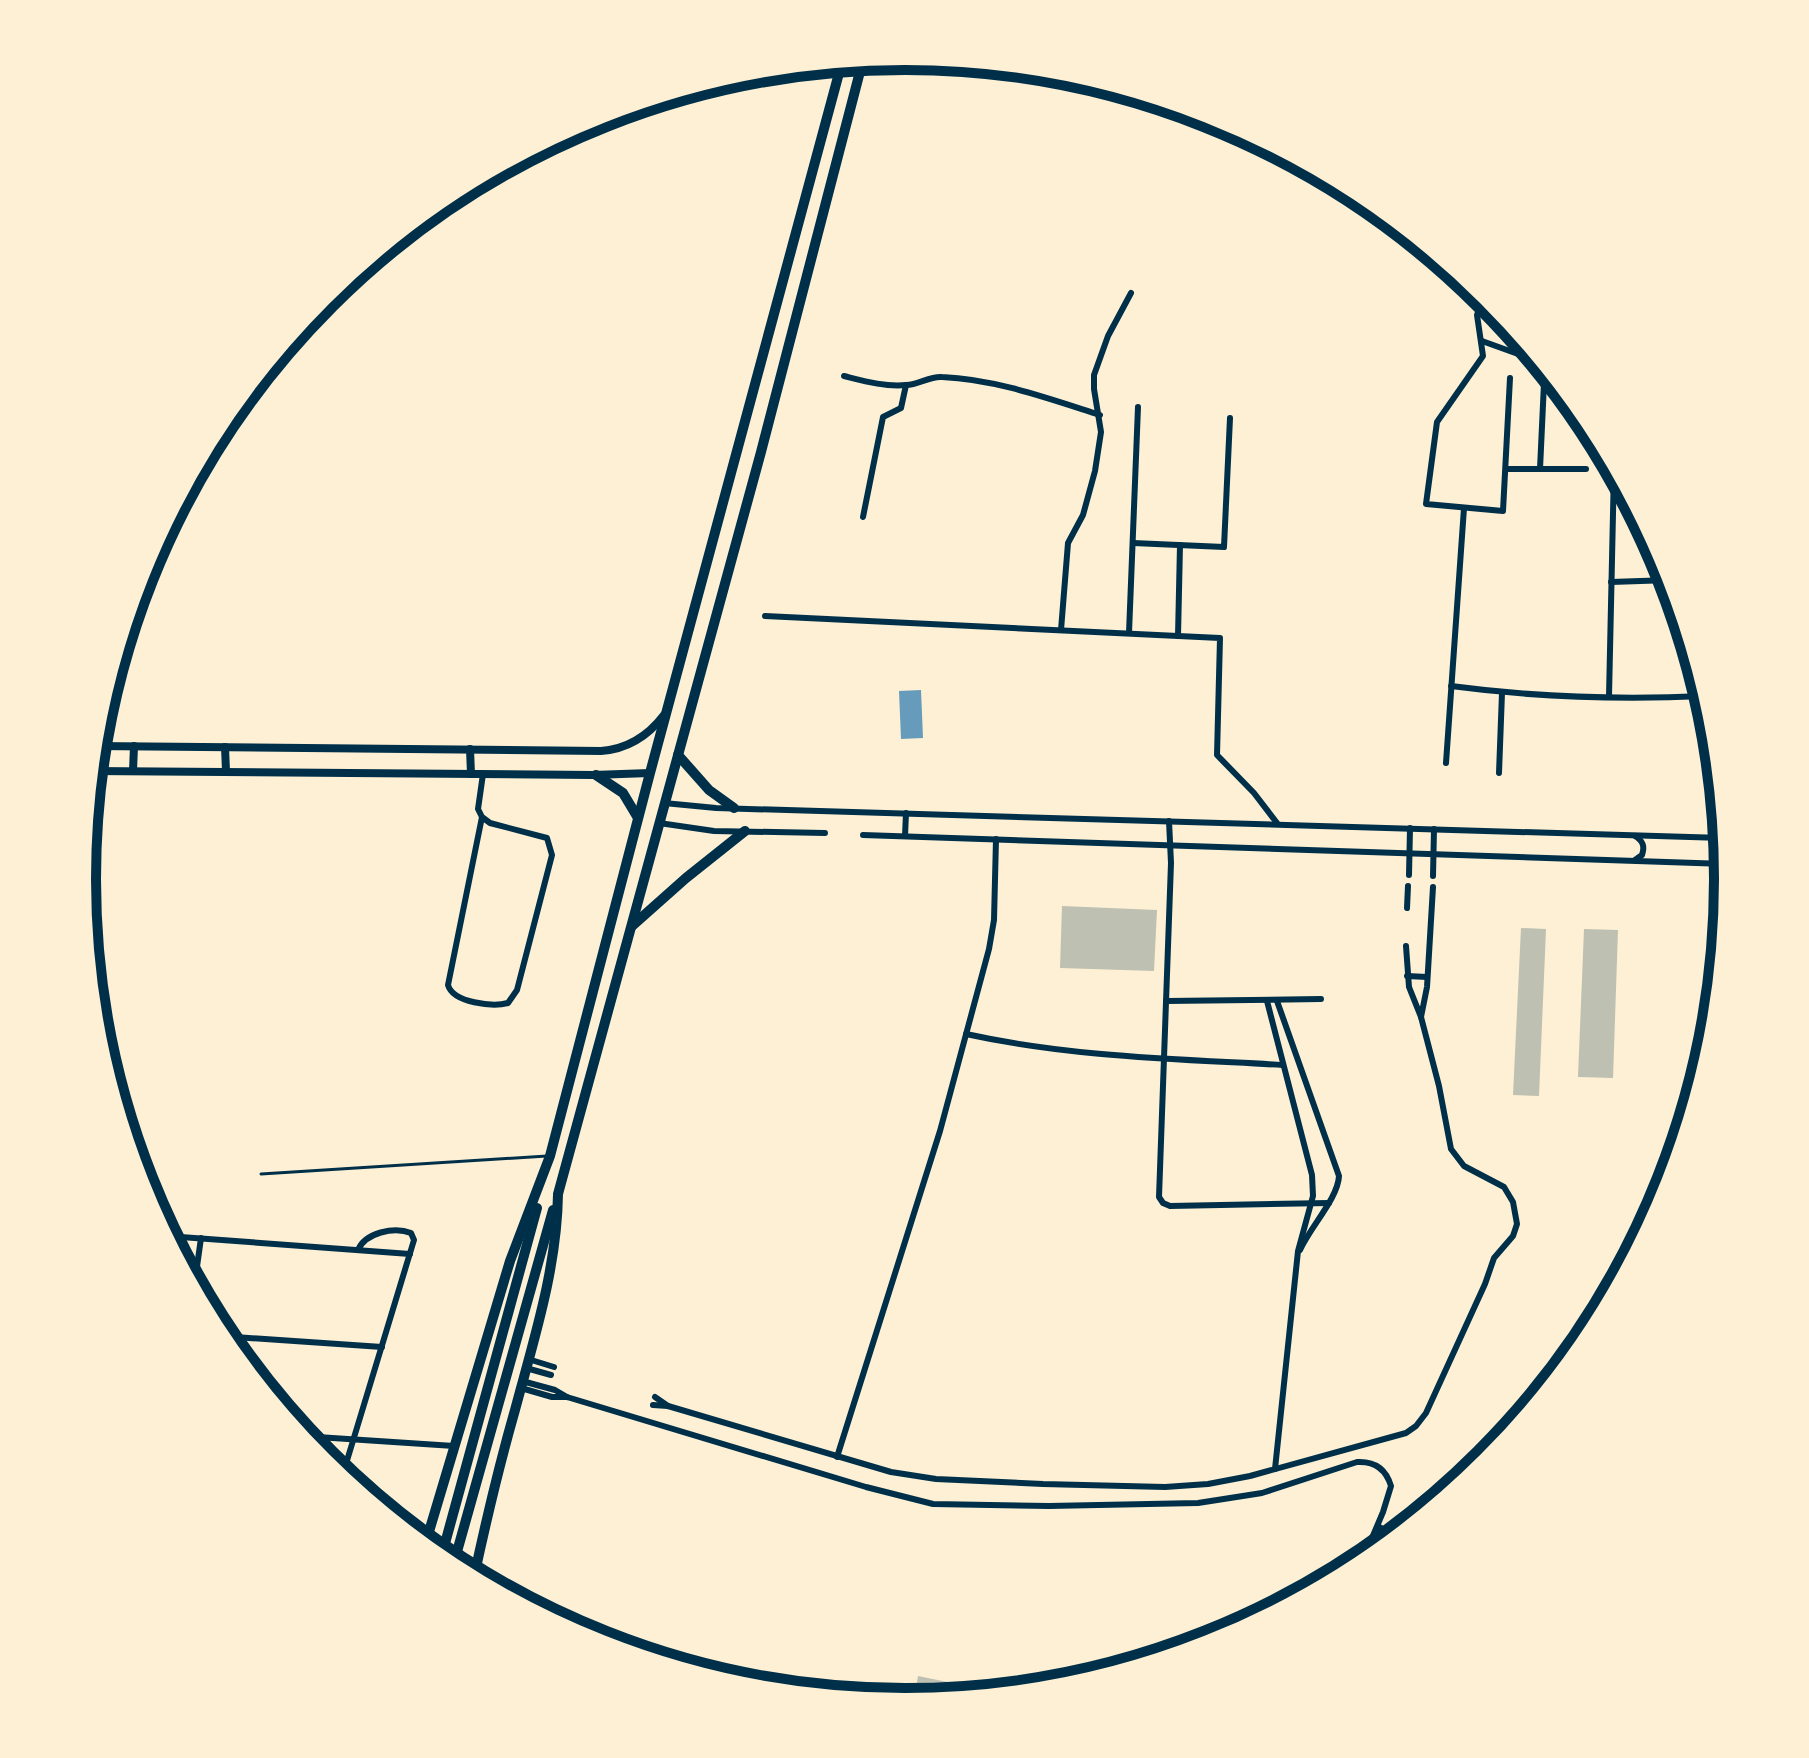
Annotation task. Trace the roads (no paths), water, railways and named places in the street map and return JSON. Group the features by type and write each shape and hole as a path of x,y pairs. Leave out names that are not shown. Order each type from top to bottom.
{"main road":[{"path":"457,1553 678,755 860,72"},
{"path":"445,1545 839,73"},
{"path":"678,755 709,790 734,808"},
{"path":"596,775 623,793 638,819"},
{"path":"630,928 745,831"},
{"path":"429,1530 510,1261 542,1183"},
{"path":"477,1566 554,1255 558,1194"}],"street":[{"path":"1061,630 1068,543 1083,515 1095,471 1101,432 1094,375 1108,336 1131,293"},
{"path":"1479,309 1477,315 1483,356 1437,422 1426,504 1503,511 1510,378"},
{"path":"1482,341 1520,355"},
{"path":"844,376 875,383 906,385 934,377 952,378 1023,390 1100,415"},
{"path":"1540,469 1544,384"},
{"path":"863,517 883,417 901,408 906,385"},
{"path":"1129,633 1138,407"},
{"path":"1133,543 1224,547 1230,418"},
{"path":"1507,469 1586,469"},
{"path":"1609,696 1615,494"},
{"path":"1446,763 1464,508"},
{"path":"1178,636 1180,545"},
{"path":"1611,582 1656,580"},
{"path":"765,616 1220,638 1217,755 1254,793 1277,824"},
{"path":"1451,686 1502,693 1692,696"},
{"path":"1499,773 1502,693"},
{"path":"107,746 611,750 644,736 671,704"},
{"path":"133,771 134,746"},
{"path":"225,747 226,771"},
{"path":"470,749 471,774"},
{"path":"102,771 650,773"},
{"path":"482,817 448,985 456,997 496,1006 508,1003 517,990 552,855 547,838 490,823 482,817 478,809 483,774"},
{"path":"664,803 734,808 1712,838"},
{"path":"905,836 906,813"},
{"path":"1169,821 1158,1193 1163,1203 1170,1206 1329,1203"},
{"path":"659,823 696,830 825,833"},
{"path":"1409,875 1410,828"},
{"path":"1433,876 1434,829"},
{"path":"863,835 1713,864"},
{"path":"1631,861 1640,857 1644,850 1635,836"},
{"path":"837,1457 931,1158 993,930 996,839"},
{"path":"1407,908 1408,886"},
{"path":"1421,1017 1433,887"},
{"path":"654,1401 891,1472 921,1477 1043,1484 1194,1486 1227,1481 1395,1437 1416,1426 1428,1408 1494,1258 1516,1230 1513,1202 1504,1187 1464,1166 1451,1149 1439,1086 1407,976 1406,946"},
{"path":"1407,976 1427,977"},
{"path":"1166,1001 1321,999"},
{"path":"1267,1001 1312,1175 1311,1203 1296,1261 1275,1469"},
{"path":"1277,1001 1339,1170 1338,1187 1310,1230 1296,1261"},
{"path":"966,1034 1044,1050 1283,1065"},
{"path":"346,1464 414,1240 411,1233 404,1231 370,1235 358,1250"},
{"path":"179,1237 410,1254"},
{"path":"197,1269 201,1238"},
{"path":"239,1337 382,1347"},
{"path":"527,1364 553,1371"},
{"path":"521,1385 552,1397 567,1397 866,1487 933,1504 1064,1506 1198,1503 1262,1493 1352,1464 1369,1462 1383,1470 1391,1486 1372,1539"},
{"path":"319,1437 455,1446"},
{"path":"1378,1526 1384,1530"}],"lane":[{"path":"261,1174 550,1156"}],"water":[{"path":"921,690 923,738 901,739 899,691"}]}
